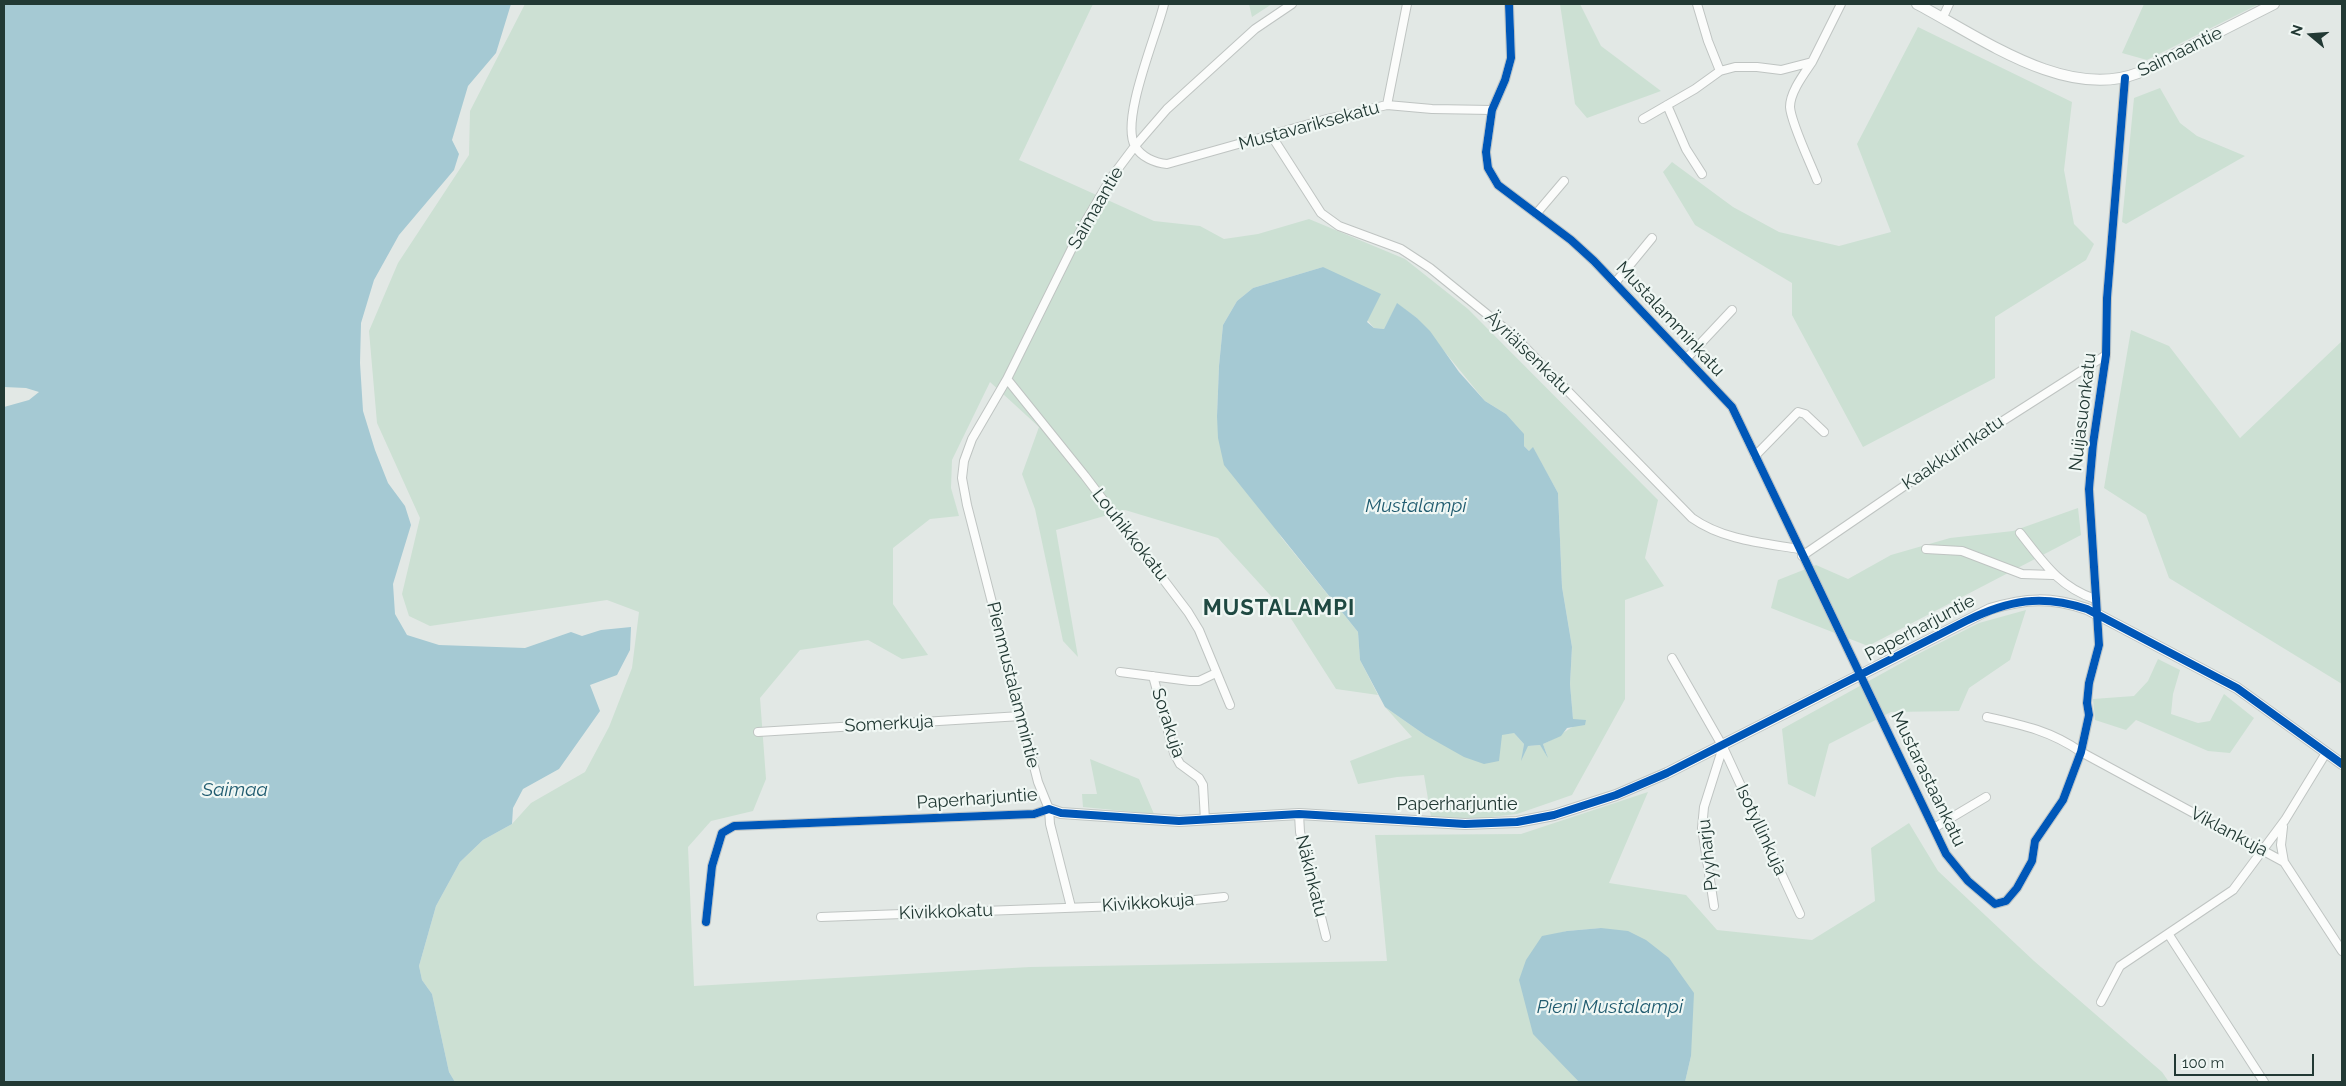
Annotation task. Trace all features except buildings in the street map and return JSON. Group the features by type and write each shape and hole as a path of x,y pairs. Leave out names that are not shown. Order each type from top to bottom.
{"street":[{"path":"1135,146 1131,130 1132,112 1164,4"},
{"name":"Saimaantie","path":"964,461 972,439 1008,380 1084,224 1111,178 1135,146 1167,110 1255,29 1292,4"},
{"path":"1387,105 1392,71 1407,4"},
{"name":"Mustalamminkatu","path":"1509,4 1511,58 1492,110 1486,152 1488,168 1498,185 1571,240 1615,283 1732,407 1862,676"},
{"path":"1697,4 1708,41 1720,71"},
{"path":"1816,180 1794,124 1790,106 1797,87 1812,62 1841,4"},
{"name":"Saimaantie","path":"1917,4 2046,71 2087,80 2125,78 2155,66 2274,4"},
{"path":"1942,17 1949,4"},
{"path":"1643,119 1720,71 1735,67 1781,70 1812,62"},
{"name":"Nuijasuonkatu","path":"2001,904 2017,888 2032,861 2035,841 2063,800 2081,752 2089,715 2089,683 2098,645 2090,489 2093,444 2106,354 2107,298 2125,78"},
{"name":"Mustavariksekatu","path":"1135,146 1155,163 1167,164 1387,105 1432,109 1492,110"},
{"path":"1667,105 1686,149 1702,174"},
{"name":"Äyriäisenkatu","path":"1270,135 1321,213 1339,226 1401,249 1430,268 1484,310 1514,336 1692,518 1706,527 1743,539 1801,553"},
{"path":"1536,214 1564,181"},
{"path":"1615,283 1652,238"},
{"path":"1686,359 1732,310"},
{"name":"Kaakkurinkatu","path":"1801,553 2106,354"},
{"name":"Louhikkokatu","path":"1008,380 1168,584 1199,630 1230,705"},
{"path":"1755,456 1798,412 1805,414 1824,432"},
{"name":"Pienmustalammintie","path":"964,461 962,478 967,505 1042,796 1049,809 1050,824 1072,907"},
{"path":"2020,533 2053,575 2080,594 2095,599"},
{"path":"1926,549 1962,551 2022,574 2053,575"},
{"name":"Paperharjuntie","path":"706,922 712,866 722,833 734,826 1034,814 1049,809 1061,813 1122,818 1205,820 1299,814 1465,824 1517,822 1554,815 1616,795 1723,747 1982,613 2014,602 2057,600 2096,613 2237,688 2342,764"},
{"name":"Isotyllinkuja","path":"1672,658 1723,747 1800,914"},
{"path":"1120,672 1190,681 1199,681 1216,673"},
{"name":"Sorakuja","path":"1153,676 1174,753 1180,764 1199,778 1203,785 1205,820"},
{"name":"Mustarastaankatu","path":"1862,676 1946,854 1968,881 1989,901 2001,904"},
{"name":"Somerkuja","path":"758,732 1021,716"},
{"name":"Viklankuja","path":"1987,717 2040,729 2063,739 2081,752 2284,862 2342,951"},
{"name":"Pyyharju","path":"1714,906 1702,828 1704,807 1723,747"},
{"path":"2101,1002 2120,966 2169,935 2233,890 2285,820 2326,753"},
{"path":"1934,828 1986,796"},
{"name":"Näkinkatu","path":"1299,814 1302,841 1326,937"},
{"path":"2284,862 2281,836 2285,820"},
{"name":"Kivikkokuja","path":"1072,907 1146,905 1224,897"},
{"name":"Kivikkokatu","path":"821,917 1072,907"},
{"path":"2169,935 2264,1082"}],"green space":[{"path":"525,4 1093,4 1019,160 1154,221 1200,226 1224,239 1258,234 1309,219 1405,259 1468,309 1658,500 1645,558 1664,586 1625,600 1625,699 1572,795 1517,814 1474,819 1431,817 1424,775 1397,777 1358,784 1350,761 1412,737 1385,707 1425,735 1514,733 1524,744 1522,757 1527,746 1540,745 1547,755 1543,744 1586,720 1573,720 1570,684 1572,647 1562,587 1558,493 1533,448 1529,451 1524,446 1506,414 1485,401 1417,318 1397,304 1384,329 1374,328 1323,267 1253,288 1237,301 1223,325 1217,416 1281,537 1358,632 1360,660 1378,695 1336,689 1290,617 1218,538 1125,510 1056,530 1078,657 1063,641 1035,509 1022,474 1039,427 990,382 952,460 951,488 959,516 930,519 893,548 893,604 928,655 902,659 868,640 800,650 760,698 766,779 753,811 711,821 688,847 694,986 1030,967 1387,961 1375,835 1521,834 1648,792 1609,883 1686,895 1717,930 1812,940 1875,901 1871,848 1909,823 1938,871 2034,961 2162,1072 2169,1082 1685,1082 1691,1056 1601,928 1567,931 1543,937 1568,1070 1579,1082 455,1082 449,1072 432,994 422,980 419,966 436,906 460,862 483,840 512,824 531,803 585,772 609,727 632,668 639,612 607,600 430,626 409,616 402,594 420,518 377,423 369,331 398,263 469,155 470,111"},
{"path":"1249,4 1272,4 1252,17"},
{"path":"1560,4 1580,4 1601,46 1661,91 1587,118 1575,104"},
{"path":"2144,4 2259,4 2147,60 2122,53"},
{"path":"1918,27 2072,102 2064,170 2074,224 2094,244 2086,260 1995,317 1995,378 1863,447 1792,315 1792,283 1695,225 1663,172 1672,162 1733,207 1779,232 1839,246 1891,232 1857,144"},
{"path":"2160,88 2180,123 2197,136 2245,156 2126,224 2122,222 2134,98"},
{"path":"2131,330 2169,346 2240,438 2342,341 2342,684 2169,578 2146,515 2104,488"},
{"path":"2078,508 2081,535 1868,646 1771,608 1778,580 1816,565 1848,579 1891,555 1950,538 2013,531"},
{"path":"2026,610 2010,660 1969,688 1959,711 1891,712 1829,744 1815,797 1788,784 1782,729 1914,656 1979,623"},
{"path":"2158,659 2180,670 2173,694 2171,714 2198,723 2210,721 2224,694 2254,718 2230,753 2208,751 2136,720 2126,730 2095,720 2093,699 2134,696 2148,681"},
{"path":"1090,759 1139,779 1154,814 1083,807 1082,794 1097,794"}],"water":[{"name":"Saimaa","path":"4,4 511,4 496,53 468,86 452,140 459,154 454,170 399,235 374,280 361,323 360,363 363,411 388,483 405,506 411,525 393,584 395,614 407,635 439,645 525,648 571,632 582,636 601,630 631,627 630,650 617,675 590,685 600,711 559,769 523,789 513,808 512,824 483,840 460,862 436,906 419,966 422,980 432,994 449,1072 455,1082 4,1082 4,407 29,400 39,392 26,388 4,387"},
{"name":"Mustalampi","path":"1323,267 1381,294 1367,322 1374,328 1384,329 1397,303 1417,318 1430,331 1459,372 1485,401 1506,414 1524,434 1524,446 1529,451 1533,447 1558,493 1562,587 1572,647 1570,684 1573,719 1586,720 1585,725 1567,728 1561,736 1543,744 1548,758 1540,745 1528,746 1521,761 1524,744 1514,733 1502,735 1499,761 1484,764 1464,757 1425,735 1385,707 1360,660 1358,632 1224,465 1218,438 1217,416 1223,325 1237,301 1253,288"},
{"name":"Pieni Mustalampi","path":"1601,928 1628,931 1646,940 1669,958 1694,993 1691,1056 1685,1082 1579,1082 1533,1034 1519,980 1526,960 1542,936 1567,931"}],"cycle path":[{"path":"1509,4 1511,58 1505,80 1492,110 1486,152 1488,168 1498,185 1571,240 1594,261 1732,407 1946,854 1968,881 1995,904 2006,901 2017,888 2032,861 2035,841 2063,800 2081,752 2089,715 2087,703 2089,683 2099,645 2089,489 2093,444 2106,355 2107,298 2125,78"},
{"path":"706,922 712,866 722,833 734,826 1034,814 1049,809 1061,813 1179,821 1299,814 1465,824 1517,822 1554,815 1616,795 1667,773 1966,621 1997,608 2025,601 2055,602 2087,609 2237,688 2342,764"}],"district":[{"name":"MUSTALAMPI","path":"1279,608"}]}
